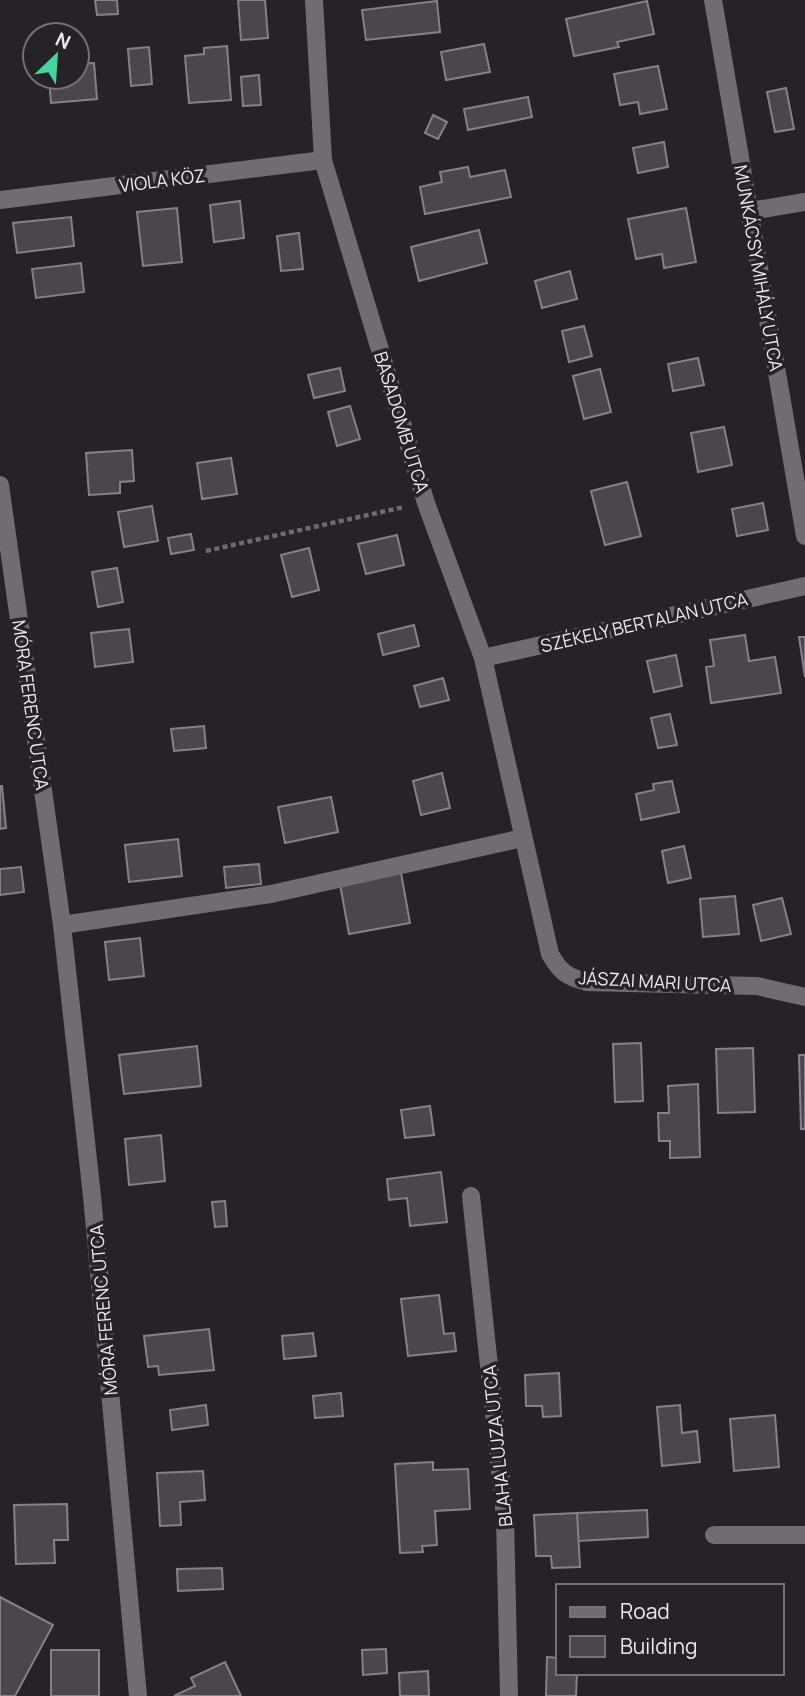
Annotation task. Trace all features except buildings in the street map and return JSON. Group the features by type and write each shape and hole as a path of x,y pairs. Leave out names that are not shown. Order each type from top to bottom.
{"street":[{"name":"BASADOMB UTCA","path":"314,0 323,160 426,503 482,658 523,838"},
{"name":"MUNKÁCSY MIHÁLY UTCA","path":"713,0 805,536"},
{"name":"VIOLA KÖZ","path":"0,200 323,160"},
{"path":"750,211 805,202"},
{"name":"MÓRA FERENC UTCA","path":"0,485 62,925 92,1196 138,1696"},
{"name":"SZÉKELY BERTALAN UTCA","path":"482,658 805,586"},
{"path":"62,925 271,894 523,838"},
{"name":"JÁSZAI MARI UTCA","path":"523,838 550,954 558,967 571,978 587,982 757,986 805,997"},
{"name":"BLAHA LUJZA UTCA","path":"471,1196 505,1517 509,1696"},
{"path":"714,1535 805,1535"}],"path":[{"path":"206,551 426,503"}]}
